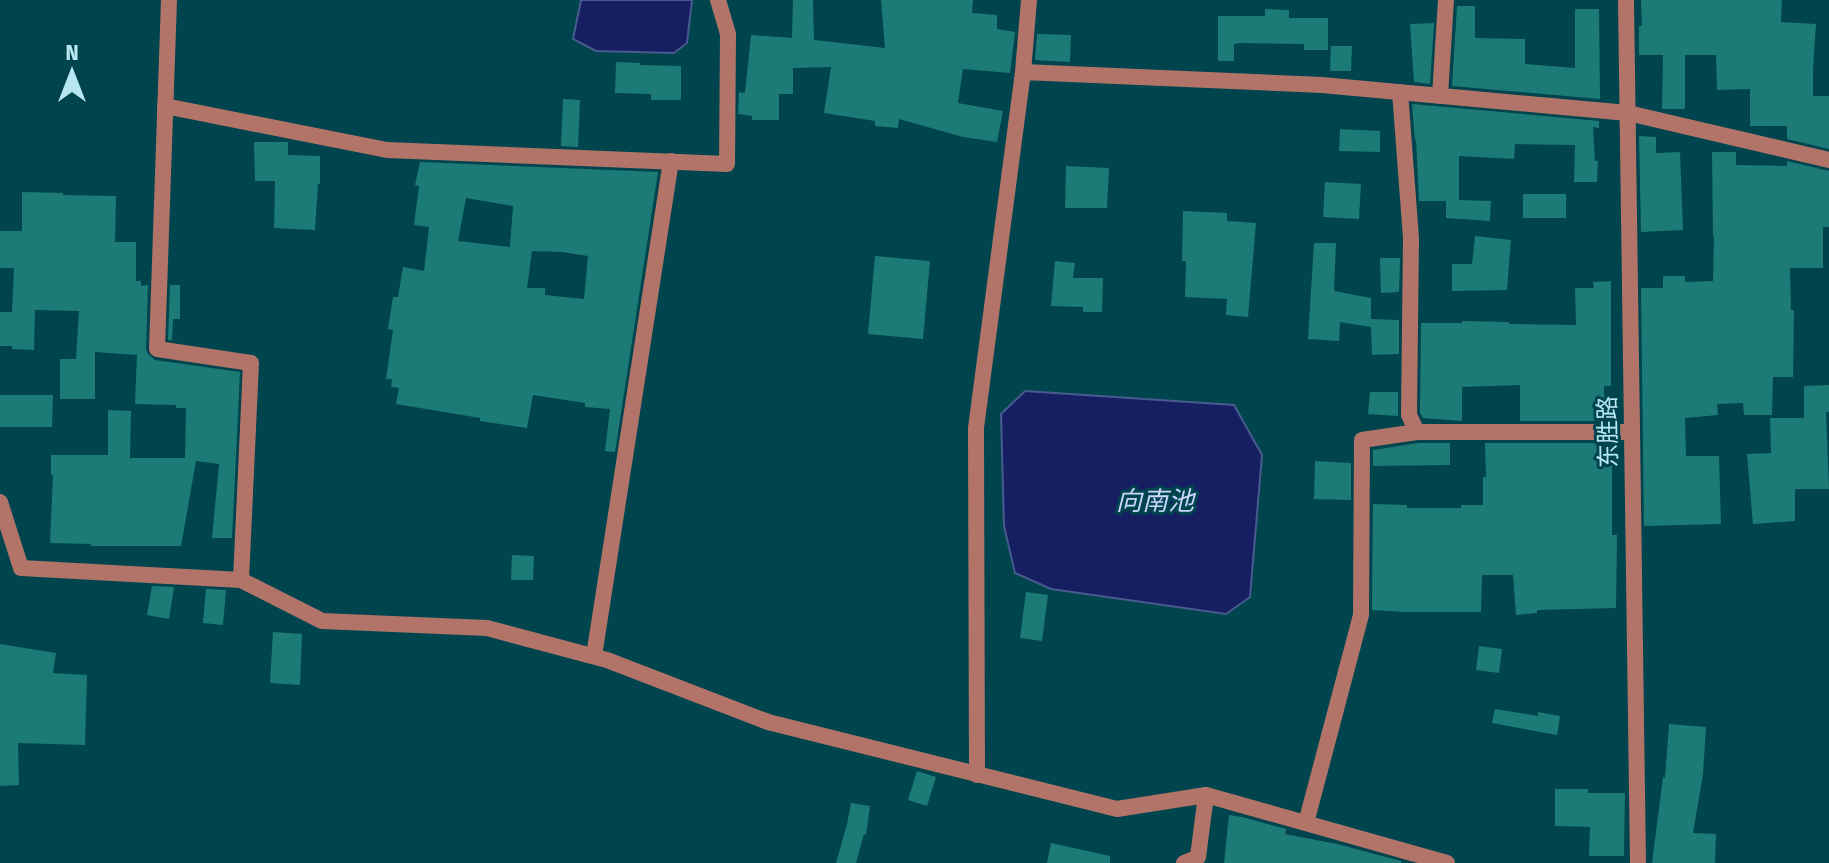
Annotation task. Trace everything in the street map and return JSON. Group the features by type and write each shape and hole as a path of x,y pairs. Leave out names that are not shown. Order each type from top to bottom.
{"street":[{"path":"169,0 157,349 251,363 241,580"},
{"path":"165,106 387,150 727,164 728,34 718,0"},
{"path":"977,775 976,428 1023,72 1029,0"},
{"path":"1440,96 1446,0"},
{"name":"东胜路","path":"1626,0 1638,863"},
{"path":"1023,72 1322,85 1628,113 1829,160"},
{"path":"1400,92 1411,238 1409,415 1417,432"},
{"path":"594,656 671,161"},
{"path":"1306,823 1361,615 1362,440 1417,432 1632,432"},
{"path":"0,502 21,568 241,580 322,621 487,628 594,656 768,722 977,775 1117,809 1206,795 1447,863"},
{"path":"1184,863 1198,857 1206,795"}],"water":[{"path":"581,0 692,0 687,43 674,53 596,51 573,39"},
{"name":"向南池","path":"1025,391 1234,405 1262,455 1250,597 1226,614 1051,589 1015,573 1004,526 1001,414"}],"building":[{"path":"793,0 813,0 814,40 885,48 881,0 973,0 972,13 997,15 997,29 1015,32 1010,73 963,69 958,103 1003,111 997,142 963,137 899,119 898,128 875,126 875,121 824,113 831,67 793,68 793,94 779,94 779,120 752,120 752,116 738,114 739,92 745,93 751,35 792,38"},
{"path":"1641,0 1782,0 1781,22 1816,24 1813,96 1829,96 1829,149 1787,139 1787,126 1750,126 1750,89 1717,90 1716,55 1685,55 1685,109 1662,109 1663,55 1639,55"},
{"path":"1457,6 1475,6 1475,38 1525,39 1525,64 1575,68 1575,9 1599,9 1600,99 1452,86"},
{"path":"1265,9 1289,10 1289,18 1328,18 1328,50 1304,50 1304,44 1240,43 1234,44 1234,61 1218,61 1218,16 1265,16"},
{"path":"1434,23 1430,84 1414,82 1410,24"},
{"path":"1037,34 1071,35 1070,62 1035,60"},
{"path":"1331,46 1352,46 1351,71 1330,71"},
{"path":"616,62 681,66 681,100 651,100 651,94 615,93"},
{"path":"563,99 580,100 578,147 561,146"},
{"path":"1412,104 1599,121 1599,128 1593,127 1595,161 1598,161 1597,182 1574,182 1575,145 1515,144 1514,159 1459,156 1459,200 1491,201 1490,221 1446,218 1446,201 1419,201"},
{"path":"1340,129 1380,131 1380,152 1339,151"},
{"path":"1639,136 1656,137 1656,153 1680,152 1683,230 1641,232"},
{"path":"254,142 288,142 288,155 320,156 315,230 274,228 275,181 255,181"},
{"path":"1712,152 1736,152 1736,165 1787,166 1787,161 1829,171 1829,227 1823,227 1823,268 1790,268 1791,310 1794,310 1793,377 1773,377 1772,415 1744,415 1743,403 1717,404 1718,415 1685,418 1686,456 1719,456 1721,524 1644,526 1641,288 1663,288 1663,276 1685,276 1685,282 1713,281"},
{"path":"420,162 658,172 615,452 605,451 610,409 585,407 585,403 533,395 527,428 396,404 399,388 391,387 392,379 386,379 393,330 388,329 393,297 398,297 403,267 424,271 429,227 414,225 419,186 415,185","holes":["466,198 513,206 510,247 458,241","532,251 588,256 584,299 545,295 545,288 527,288"]},
{"path":"1066,166 1109,168 1107,208 1065,208"},
{"path":"1325,182 1361,184 1359,219 1323,217"},
{"path":"22,192 116,196 115,242 136,242 136,281 141,281 141,286 148,285 148,354 155,360 240,372 232,538 212,538 219,464 196,461 181,546 50,543 51,455 108,455 108,410 131,411 130,458 185,458 186,408 135,404 137,355 95,352 95,399 60,399 60,359 76,359 79,311 35,310 34,350 0,346 0,312 12,312 14,268 0,268 0,231 22,231"},
{"path":"1523,194 1566,194 1566,218 1523,218"},
{"path":"1183,211 1227,213 1227,221 1256,223 1248,317 1226,315 1227,299 1185,297"},
{"path":"1475,236 1511,240 1507,290 1452,291 1452,264 1472,264"},
{"path":"1314,243 1336,243 1334,291 1371,298 1371,319 1399,320 1399,354 1372,355 1371,327 1340,322 1339,341 1308,339"},
{"path":"875,256 930,261 923,339 868,334"},
{"path":"1380,258 1400,258 1399,292 1381,293"},
{"path":"1055,261 1075,263 1073,278 1103,278 1102,312 1083,312 1083,307 1051,306"},
{"path":"1611,281 1611,386 1604,386 1605,421 1520,421 1520,385 1462,387 1462,421 1423,418 1420,413 1421,323 1462,321 1576,325 1575,288 1594,288 1593,282"},
{"path":"170,285 180,285 180,319 173,319 172,340 168,340"},
{"path":"1829,385 1829,412 1826,412 1829,489 1795,489 1795,521 1753,524 1747,454 1771,453 1770,418 1804,418 1804,386"},
{"path":"1370,392 1398,392 1398,416 1368,414"},
{"path":"0,395 53,395 52,427 0,427"},
{"path":"1418,443 1450,443 1450,465 1373,466 1373,450"},
{"path":"1485,443 1612,443 1612,535 1617,535 1616,608 1537,610 1537,613 1516,615 1513,575 1482,575 1481,612 1372,610 1373,504 1407,505 1407,508 1483,505"},
{"path":"1315,461 1351,463 1351,500 1314,499"},
{"path":"512,555 534,556 533,580 511,580"},
{"path":"152,586 174,587 169,619 147,615"},
{"path":"206,589 226,590 223,625 203,623"},
{"path":"1026,592 1048,595 1042,641 1020,638"},
{"path":"273,632 302,634 300,685 270,683"},
{"path":"0,644 56,653 53,673 87,675 85,745 18,743 19,785 0,786"},
{"path":"1479,646 1502,649 1499,673 1476,670"},
{"path":"1495,709 1560,716 1557,735 1492,723"},
{"path":"1669,724 1706,727 1703,774 1693,833 1716,834 1715,863 1652,863 1665,778"},
{"path":"917,771 936,777 927,806 908,800"},
{"path":"1555,789 1625,793 1624,856 1589,856 1590,827 1555,826"},
{"path":"851,803 870,806 866,835 856,863 836,863 847,824"},
{"path":"1229,815 1286,829 1285,834 1337,844 1401,863 1224,863"},
{"path":"1051,843 1110,856 1110,863 1047,863"}]}
